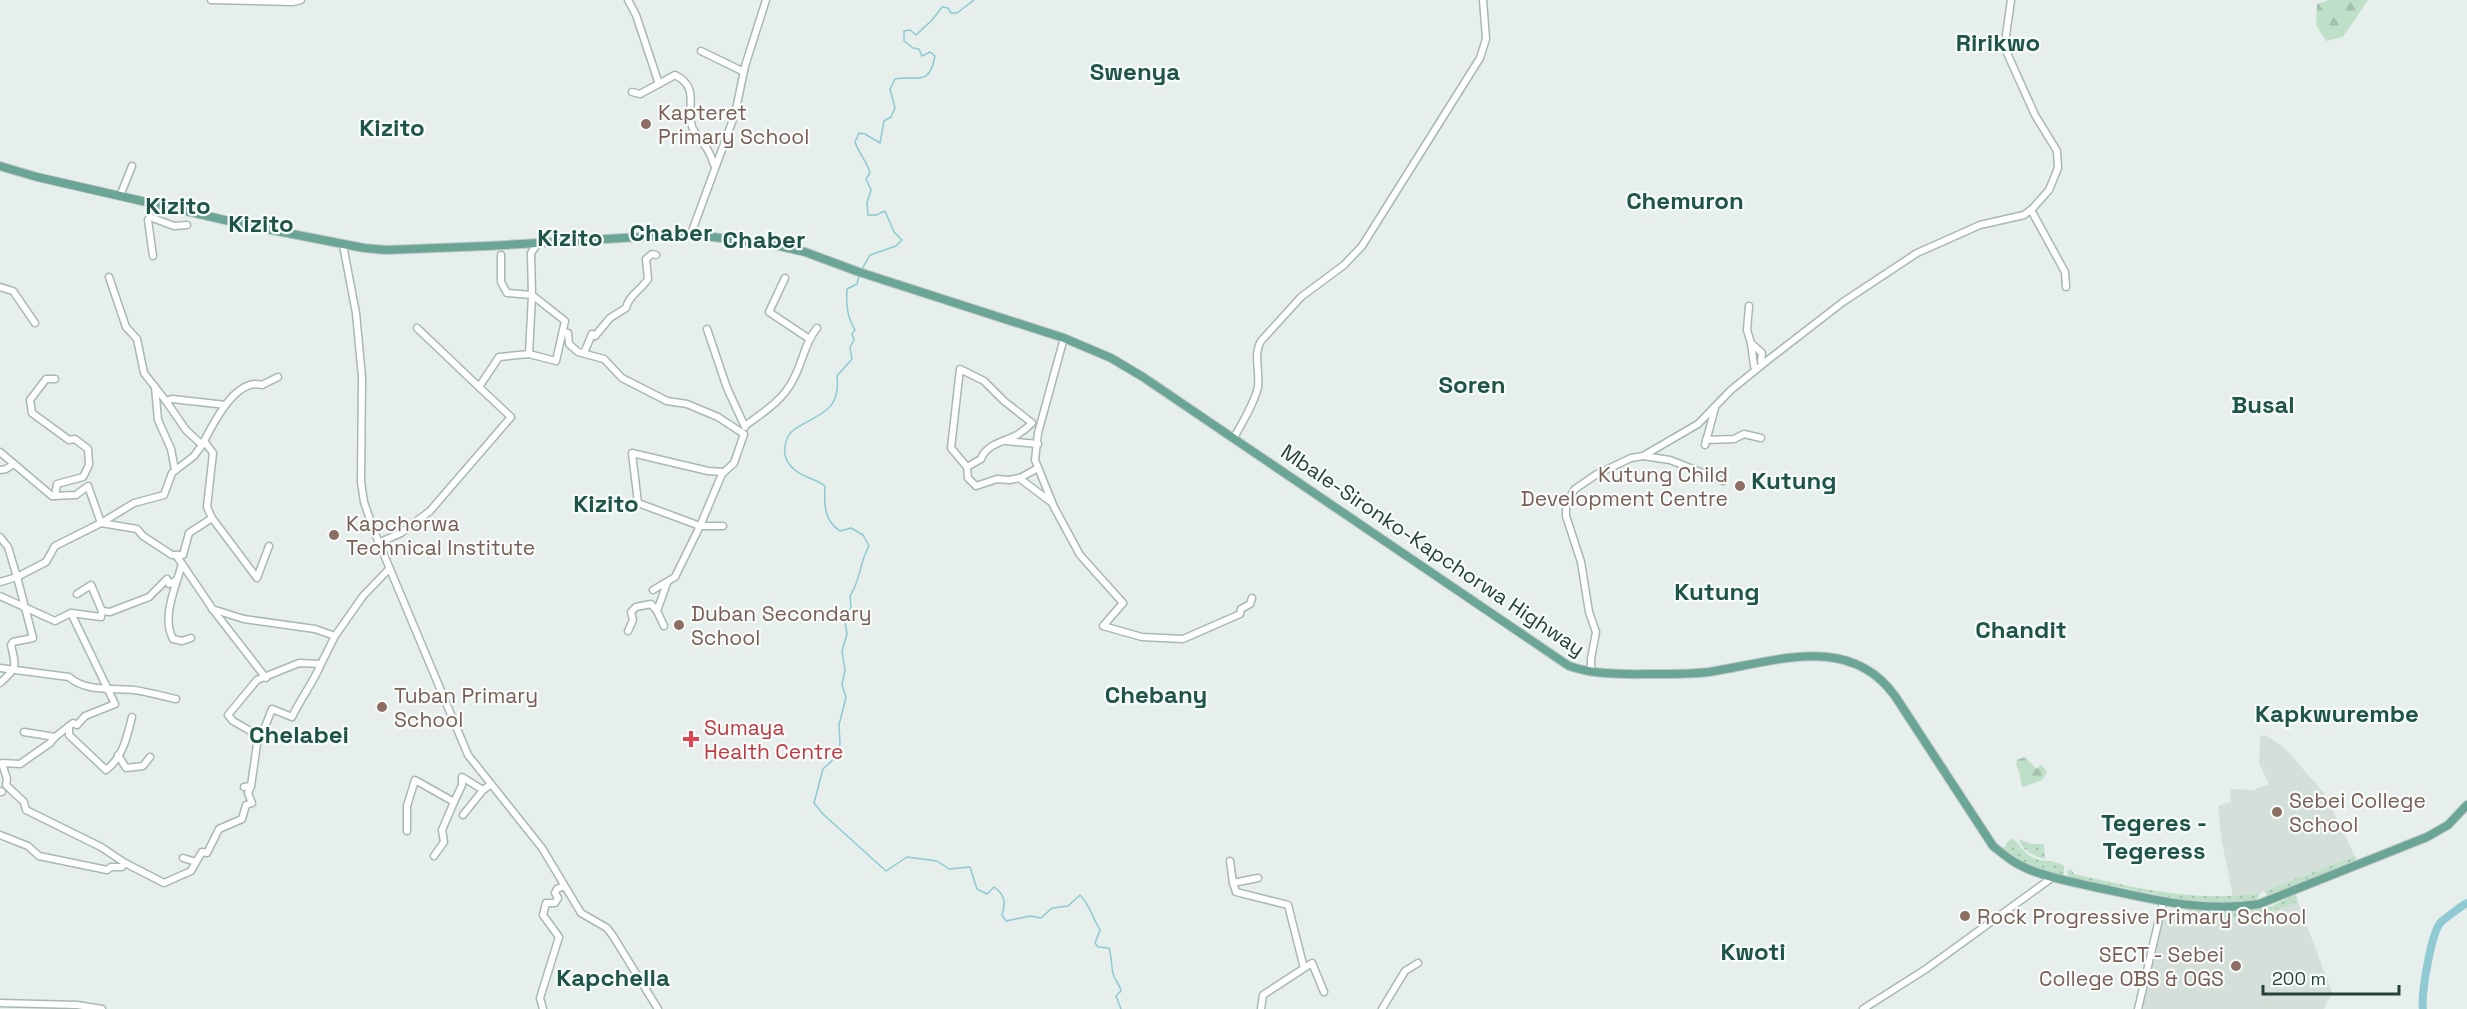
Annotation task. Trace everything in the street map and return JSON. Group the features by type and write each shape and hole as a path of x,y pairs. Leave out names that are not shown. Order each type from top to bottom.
{"main road":[{"name":"Mbale-Sironko-Kapchorwa Highway","path":"1,168 343,245 386,250 691,234 779,246 805,252 862,273 1064,338 1111,358 1143,377 1569,666 1591,672 1627,674 1707,672 1814,655 1838,657 1862,666 1874,673 1891,690 1993,846 2008,859 2028,869 2053,877 2163,902 2208,908 2259,904 2427,837 2448,825 2467,804"}],"street":[{"path":"211,0 238,2 302,0"},
{"path":"628,0 636,15 659,84"},
{"path":"691,234 735,114 744,72 766,0"},
{"path":"1234,438 1257,389 1259,377 1257,349 1261,341 1301,297 1344,264 1362,246 1480,58 1486,39 1483,0"},
{"path":"1761,438 1744,434 1734,439 1705,443 1715,406 1731,390 1843,302 1917,254 1980,225 2014,219 2031,210 2049,190 2056,175 2058,159 2055,145 2035,115 2007,53 2006,35 2011,0"},
{"path":"701,51 744,72"},
{"path":"632,92 640,94 675,75 685,82 690,91 693,128 710,151 715,165"},
{"path":"120,196 132,166"},
{"path":"2031,210 2065,272 2066,287"},
{"path":"153,256 148,220 150,217 174,226 187,225"},
{"path":"529,354 532,295 531,253 539,242"},
{"path":"343,245 355,304 363,377 360,469 362,492 378,543 426,651 463,744 479,771 542,849 581,913 608,928 658,1009"},
{"path":"584,353 592,334 595,336 610,318 626,308 627,301 643,287 648,279 646,260 652,254 656,255"},
{"path":"480,387 499,357 529,354 556,361 566,321 532,295 507,292 501,282 501,255"},
{"path":"109,277 126,327 137,339 144,373 186,430 213,453 207,507 212,518 257,578 269,546"},
{"path":"785,278 769,312 808,338"},
{"path":"0,287 13,291 35,323"},
{"path":"1749,306 1747,330 1754,366"},
{"path":"378,543 401,532 430,511 512,417 417,328"},
{"path":"746,425 778,402 793,380 808,338 817,328"},
{"path":"653,590 675,577 724,472 734,463 746,425 727,388 707,329"},
{"path":"563,332 568,333 569,344 578,352 604,359 622,378 667,401 687,404 718,417 744,434"},
{"path":"1064,338 1035,459 1052,502 1080,555 1123,603 1103,626 1142,637 1183,639 1240,614 1241,609 1250,604 1252,598"},
{"path":"1751,343 1762,353 1761,361"},
{"path":"1642,456 1698,424 1754,366 1790,343"},
{"path":"1006,441 1032,423 1004,401 984,381 960,369 951,448 967,467 968,478 976,486 998,479 1019,478 1038,468"},
{"path":"0,582 17,577 46,562 55,546 134,503 164,495 172,473 194,456 226,405 244,387 256,383 261,385 278,377"},
{"path":"55,379 46,379 30,400 32,413 69,440 75,439 88,449 89,465 83,477 57,484 56,496"},
{"path":"154,384 158,420 171,449 176,470"},
{"path":"166,401 172,399 226,405"},
{"path":"967,467 981,459 983,454 996,443 1006,441 1037,444"},
{"path":"0,452 52,496 76,495 88,486 101,523"},
{"path":"723,526 700,526 638,503 633,453 708,471 724,472"},
{"path":"1591,672 1596,632 1589,612 1581,562 1566,516 1566,503 1575,489 1588,479 1631,458 1642,456 1670,460 1724,481"},
{"path":"0,470 14,464"},
{"path":"1019,478 1052,502"},
{"path":"101,523 136,529 172,555 183,555 189,533 212,518"},
{"path":"0,537 8,547 33,638 13,642 11,645 16,660 13,672 0,683"},
{"path":"176,555 212,609 266,678"},
{"path":"182,564 168,619 168,631 173,639 182,641 191,638"},
{"path":"71,613 115,704 85,716 77,724 73,723 20,764 3,763 7,779 6,785 24,802 26,810 101,847 125,863 164,883 191,871 202,852 207,853 219,829 242,819 246,805 252,803 247,787 257,744 272,709 292,717 312,684 335,636 363,596 389,569"},
{"path":"102,611 110,612 149,597 167,579 170,584 177,580"},
{"path":"657,610 667,582"},
{"path":"0,596 55,621 71,613 101,617 102,611 91,585 77,594"},
{"path":"628,631 633,620 631,612 636,607 651,604 657,610 663,626"},
{"path":"212,609 244,619 315,628 335,636"},
{"path":"261,737 233,721 228,715 257,680 299,663 321,664"},
{"path":"0,668 13,672 69,677 73,681 108,690 134,690 176,699"},
{"path":"69,726 69,735 106,770 117,762 132,717"},
{"path":"24,732 55,736"},
{"path":"118,755 126,768 142,766 150,757"},
{"path":"434,856 444,842 442,830 462,785 462,777 483,790"},
{"path":"407,831 407,806 415,780 454,802"},
{"path":"464,815 483,790 490,785"},
{"path":"0,835 28,846 39,856 107,870 111,867 123,867 125,863"},
{"path":"183,858 196,862"},
{"path":"1230,861 1236,892 1288,905 1304,968"},
{"path":"1863,1009 1926,969 2053,877"},
{"path":"1233,883 1258,879"},
{"path":"543,1009 540,998 559,937 543,915 546,903 555,903 557,889 564,886"},
{"path":"2138,1009 2163,902"},
{"path":"1261,1009 1263,995 1312,963 1324,992"},
{"path":"1382,1009 1406,971 1418,963"},
{"path":"0,1003 77,1005 102,1009"}],"shaded area":[{"name":"Sebei College School","path":"2265,735 2284,747 2324,793 2355,856 2260,893 2233,897 2221,837 2218,806 2231,802 2230,789 2253,790 2269,784 2259,763 2260,736"},
{"name":"SECT - Sebei College OBS & OGS","path":"2298,902 2332,992 2324,1009 2141,1009 2164,909 2189,916 2241,920"}],"green space":[{"path":"2329,0 2368,0 2343,37 2326,41 2316,25 2317,4"},
{"path":"2025,757 2037,769 2041,764 2047,772 2042,780 2023,787 2016,765 2017,760"},
{"path":"2011,838 2032,857 2064,866 2064,876 2029,867 2002,850"},
{"path":"2019,839 2031,844 2044,844 2045,859 2025,849"},
{"path":"2355,856 2357,862 2293,886 2289,891 2268,899 2265,891"},
{"path":"2071,869 2074,874 2190,895 2236,896 2260,893 2256,902 2208,905 2069,877 2067,871"},
{"path":"2296,894 2298,902 2248,919 2246,911 2263,905 2266,908 2270,907"},
{"path":"2187,909 2215,912 2240,911 2243,920 2189,916 2186,915"}],"waterway":[{"path":"862,269 870,255 896,246 902,240 894,232 885,211 876,215 868,215 867,203 871,190 866,179 870,173 855,142 859,133 880,143 884,121 891,117 895,108 890,89 895,79 920,78 929,73 935,56 930,52 922,56 919,49 913,48 904,41 904,31 910,30 916,35 942,7 948,8 951,13 957,13 974,0"},
{"path":"859,276 857,284 847,289 848,311 855,330 852,334 854,340 850,347 852,359 837,376 836,397 820,415 791,432 785,446 785,456 794,469 825,486 825,506 828,517 835,527 840,531 851,528 863,535 869,546 850,596 851,608 844,617 847,634 842,651 845,670 842,685 846,697 839,725 840,744 836,757 823,769 814,803 823,814 886,871 907,857 937,861 949,869 970,867 977,889 987,894 994,887 1000,893 1004,903 1002,915 1006,921 1030,916 1041,918 1052,908 1068,906 1080,895 1089,907 1100,930 1095,943 1098,947 1109,948 1114,975 1121,991 1116,996 1121,1009"},
{"path":"2423,1009 2428,964 2437,928 2441,922 2467,903"}],"place":[{"name":"Kapteret Primary School","path":"646,124"},
{"name":"Kutung Child Development Centre","path":"1740,486"},
{"name":"Kapchorwa Technical Institute","path":"334,535"},
{"name":"Duban Secondary School","path":"679,625"},
{"name":"Tuban Primary School","path":"382,707"},
{"name":"Sumaya Health Centre","path":"691,739"},
{"name":"Sebei College School","path":"2277,812"},
{"name":"Rock Progressive Primary School","path":"1965,916"},
{"name":"SECT - Sebei College OBS & OGS","path":"2236,966"}],"district":[{"name":"Ririkwo","path":"1998,42"},
{"name":"Swenya","path":"1135,71"},
{"name":"Kizito","path":"392,127"},
{"name":"Chemuron","path":"1685,200"},
{"name":"Kizito","path":"178,205"},
{"name":"Kizito","path":"261,223"},
{"name":"Chaber","path":"671,232"},
{"name":"Kizito","path":"570,237"},
{"name":"Chaber","path":"764,239"},
{"name":"Soren","path":"1472,384"},
{"name":"Busal","path":"2263,404"},
{"name":"Kutung","path":"1794,480"},
{"name":"Kizito","path":"606,503"},
{"name":"Kutung","path":"1717,591"},
{"name":"Chandit","path":"2021,629"},
{"name":"Chebany","path":"1156,694"},
{"name":"Kapkwurembe","path":"2337,713"},
{"name":"Chelabei","path":"299,734"},
{"name":"Tegeres - Tegeress","path":"2154,836"},
{"name":"Kwoti","path":"1753,951"},
{"name":"Kapchella","path":"613,977"}]}
